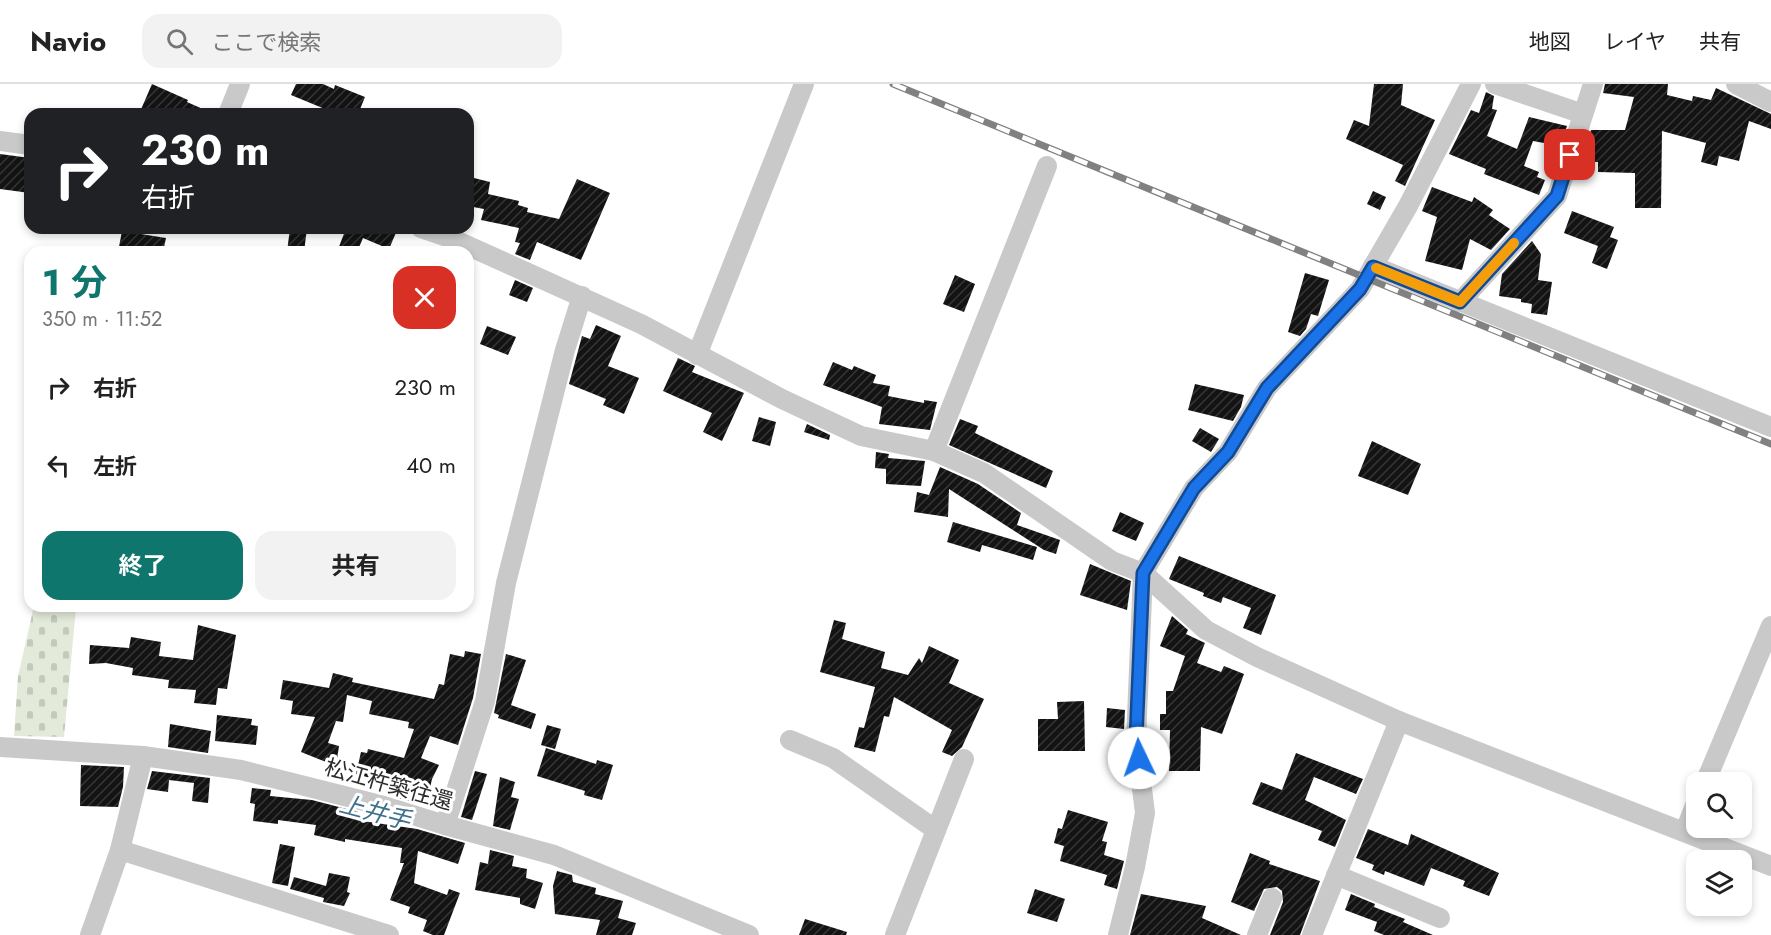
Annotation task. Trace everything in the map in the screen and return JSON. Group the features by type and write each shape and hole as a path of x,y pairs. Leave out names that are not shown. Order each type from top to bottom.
{"street":[{"path":"230,108 240,84"},
{"path":"697,355 804,84"},
{"path":"1118,935 1135,867 1145,813 1136,740 1143,573 1194,488 1228,452 1267,388 1360,289 1408,206 1471,84"},
{"path":"1495,84 1582,114"},
{"path":"1460,302 1557,196 1593,84"},
{"path":"1736,84 1771,102"},
{"path":"0,141 24,144"},
{"path":"934,451 1047,166"},
{"path":"438,234 469,246"},
{"path":"474,248 641,324 782,399 861,436 934,451 984,473 1112,561 1143,573 1206,630 1257,657 1399,721 1771,866"},
{"path":"1373,267 1771,427"},
{"path":"445,825 486,701 506,583 565,350 582,296"},
{"path":"1710,772 1771,626"},
{"path":"1312,935 1399,721"},
{"path":"790,740 832,758 936,830"},
{"name":"松江杵築往還","path":"0,747 143,756 241,770 384,806 554,855 749,935"},
{"path":"90,935 120,850 143,756"},
{"path":"894,935 963,759"},
{"path":"120,850 389,935"},
{"path":"1336,875 1440,918"},
{"path":"1257,935 1272,898"}],"green space":[{"path":"33,612 76,612 64,737 14,736 18,676"}],"building":[{"path":"152,84 200,108 142,108"},
{"path":"296,84 323,84 334,89 335,85 365,97 360,108 322,108 291,95"},
{"path":"1374,84 1403,84 1401,105 1435,120 1405,186 1395,181 1403,165 1346,139 1354,120 1369,126"},
{"path":"1605,84 1668,84 1667,95 1692,101 1693,96 1711,100 1716,88 1771,114 1771,129 1749,121 1739,161 1719,156 1717,166 1701,162 1706,143 1662,131 1661,208 1635,208 1635,173 1598,172 1598,162 1586,162 1584,151 1591,130 1625,130 1634,97 1603,93"},
{"path":"1486,92 1494,96 1492,109 1497,110 1487,136 1517,149 1529,117 1567,126 1560,146 1533,141 1524,166 1539,172 1537,177 1545,180 1539,195 1484,174 1486,169 1449,154 1471,110 1479,113"},
{"path":"0,154 24,157 24,192 0,189"},
{"path":"474,178 490,182 488,194 519,201 518,205 528,208 527,212 559,219 577,179 610,193 581,260 537,242 530,260 515,254 520,243 515,242 519,228 481,220 484,209 474,207"},
{"path":"1432,187 1472,202 1474,197 1493,210 1489,215 1510,229 1491,250 1470,239 1462,270 1425,261 1437,217 1422,211"},
{"path":"1373,191 1386,197 1380,210 1367,204"},
{"path":"1572,211 1614,227 1610,237 1618,240 1607,269 1592,263 1598,246 1564,233"},
{"path":"121,234 166,238 164,246 119,246"},
{"path":"289,234 306,234 305,246 288,246"},
{"path":"344,234 395,234 390,246 382,246 363,238 360,246 339,246"},
{"path":"1532,241 1541,254 1538,280 1552,282 1547,315 1531,313 1532,304 1521,302 1521,299 1499,296 1502,274"},
{"path":"1305,273 1329,280 1318,316 1311,314 1306,329 1300,336 1288,332"},
{"path":"955,275 975,284 964,312 943,304"},
{"path":"515,280 533,288 527,302 509,295"},
{"path":"596,325 621,336 608,366 639,378 624,414 603,405 606,399 569,384 582,336 590,339"},
{"path":"487,326 516,337 508,355 480,344"},
{"path":"678,358 695,366 692,372 744,393 722,441 703,432 712,413 663,391"},
{"path":"833,362 852,370 854,366 876,375 873,383 890,386 888,396 924,403 924,400 937,402 930,430 879,424 882,407 823,385"},
{"path":"1195,384 1244,395 1241,407 1233,421 1188,410"},
{"path":"759,417 776,422 770,446 752,441"},
{"path":"960,419 978,426 975,433 1053,471 1046,488 949,445"},
{"path":"807,424 830,435 829,440 804,432"},
{"path":"1200,428 1219,439 1211,452 1192,441"},
{"path":"1372,441 1421,464 1408,495 1358,476"},
{"path":"876,452 889,454 888,458 925,461 921,486 886,484 886,469 875,468"},
{"path":"940,467 978,484 1021,513 1017,525 1060,540 1056,554 1044,550 949,489 948,517 914,512 917,492 929,495"},
{"path":"1120,512 1144,523 1136,541 1112,531"},
{"path":"953,522 1037,547 1033,560 982,545 980,552 947,542"},
{"path":"1179,556 1276,595 1261,635 1243,628 1251,608 1223,597 1221,603 1203,596 1204,593 1169,579"},
{"path":"1090,564 1131,581 1127,610 1080,595"},
{"path":"1172,616 1188,630 1186,634 1205,643 1197,663 1221,672 1224,666 1244,674 1222,734 1201,727 1200,771 1169,771 1170,730 1160,730 1160,714 1166,714 1166,691 1173,691 1185,656 1160,646"},
{"path":"834,620 846,623 842,639 885,652 881,668 908,675 919,658 922,663 929,646 959,660 949,683 984,699 962,747 952,756 942,752 952,730 894,697 889,717 884,716 875,752 854,747 859,727 864,728 875,687 820,672"},
{"path":"198,625 236,635 227,689 218,688 216,705 194,703 196,690 168,688 169,680 132,675 133,668 106,663 89,664 90,645 129,648 131,637 161,642 159,656 193,660"},
{"path":"465,651 481,654 473,698 458,745 430,736 421,758 439,765 432,779 426,806 398,798 400,786 356,774 361,752 367,753 368,749 404,758 414,729 408,728 409,722 369,714 372,701 347,695 343,722 336,721 328,743 339,746 336,766 301,752 315,717 291,714 293,701 280,699 283,680 329,688 333,673 353,678 352,682 434,699 439,684 444,685 450,654 464,657"},
{"path":"506,654 526,660 511,705 536,714 531,729 498,718 499,715 494,713"},
{"path":"1084,701 1085,751 1038,751 1038,719 1058,719 1057,702"},
{"path":"1107,708 1125,710 1124,729 1106,727"},
{"path":"217,715 252,719 251,725 258,726 256,745 215,741"},
{"path":"170,724 211,731 208,753 168,747"},
{"path":"547,725 561,729 555,749 541,745"},
{"path":"546,748 596,764 597,760 613,765 602,800 584,795 585,791 537,776"},
{"path":"1296,753 1363,779 1356,794 1314,777 1305,800 1346,820 1335,847 1318,840 1322,831 1252,804 1261,782 1282,790"},
{"path":"81,765 124,767 123,787 118,807 80,806"},
{"path":"152,771 210,778 208,803 192,801 194,783 169,780 168,792 147,789"},
{"path":"475,771 487,774 472,820 461,817"},
{"path":"500,777 515,782 511,797 519,799 510,830 493,826"},
{"path":"252,788 271,790 270,796 312,800 358,812 356,820 417,829 465,843 458,864 418,851 414,883 447,895 449,889 460,893 444,935 433,935 423,931 427,920 408,913 410,907 390,900 404,863 400,863 402,848 345,839 345,842 314,835 316,825 278,820 278,824 253,821 255,804 250,803"},
{"path":"1068,810 1108,822 1102,841 1107,842 1104,855 1124,861 1117,889 1104,885 1107,875 1060,861 1064,846 1054,843 1058,828 1062,829"},
{"path":"1368,829 1408,845 1411,834 1499,873 1489,896 1463,886 1465,881 1431,868 1424,886 1385,871 1384,875 1372,870 1374,865 1356,858"},
{"path":"280,844 295,847 288,886 272,883"},
{"path":"490,850 514,856 512,866 527,869 526,878 543,883 535,909 520,904 520,898 475,890 480,862 488,864"},
{"path":"1250,853 1270,861 1269,864 1320,881 1300,935 1270,935 1283,902 1282,891 1277,887 1264,889 1254,911 1231,902"},
{"path":"557,871 572,875 573,882 596,888 595,894 623,901 618,918 636,923 632,935 596,935 600,920 555,914 553,886"},
{"path":"329,873 350,877 347,892 350,893 344,906 323,902 324,898 290,889 294,877 326,886"},
{"path":"1035,889 1065,899 1057,922 1027,913"},
{"path":"1141,894 1206,906 1202,918 1241,935 1130,935"},
{"path":"1351,894 1433,935 1384,935 1374,931 1377,922 1345,910"},
{"path":"805,919 847,932 846,935 799,935"}],"railway":[{"path":"893,84 1771,444"}],"slow traffic":[{"path":"1376,268 1460,302 1514,243"}],"route":[{"path":"1139,758 1136,740 1143,621 1143,573 1194,488 1228,452 1267,388 1360,289 1373,267 1460,302 1557,196 1570,155"}],"water label":[{"name":"上井手","path":"375,812"}]}
